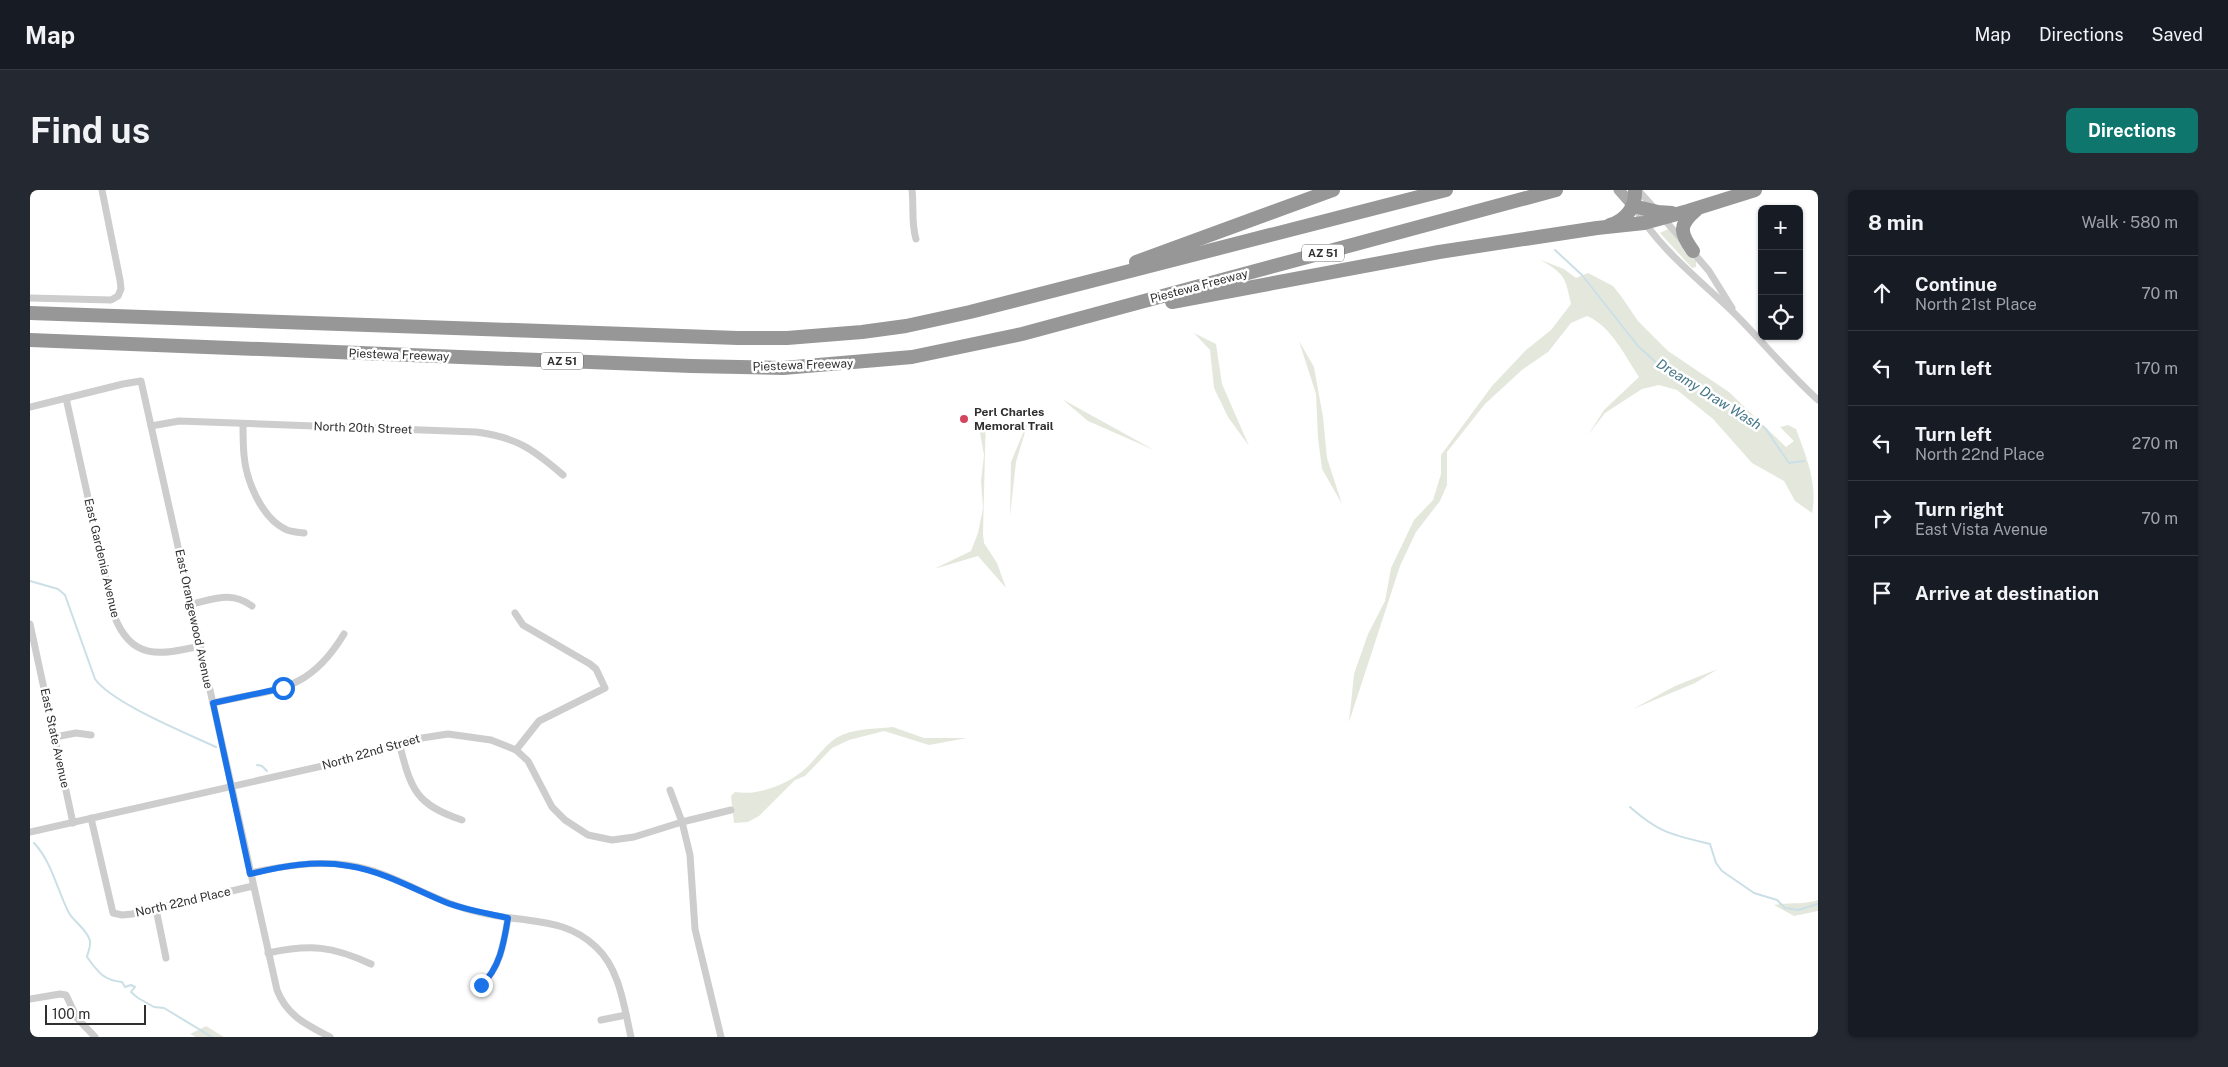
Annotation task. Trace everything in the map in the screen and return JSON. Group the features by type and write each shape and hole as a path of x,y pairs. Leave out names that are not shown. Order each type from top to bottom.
{"highway":[{"path":"1076,285 1333,190"},
{"name":"AZ 51","path":"30,312 701,338 830,336 906,326 980,310 1446,190"},
{"name":"Piestewa Freeway","path":"30,340 783,368 912,357 1022,334 1556,190"},
{"path":"1597,228 1620,221 1633,206 1636,190"},
{"path":"1090,316 1244,290 1439,252 1597,228 1644,223 1661,215 1693,210 1756,190"},
{"path":"1633,206 1661,215"},
{"path":"1693,210 1682,227 1684,238 1693,251"}],"main road":[{"path":"1620,190 1633,206"}],"street":[{"path":"30,298 111,300 118,296 121,289 120,280 102,190"},
{"path":"912,190 913,228 916,239"},
{"path":"1636,190 1693,251 1709,271 1738,317"},
{"path":"1633,206 1644,223 1694,277 1738,317 1818,400"},
{"name":"East Orangewood Avenue","path":"66,398 141,381 277,990 288,1012 310,1027 330,1037"},
{"path":"30,406 66,398"},
{"name":"East Gardenia Avenue","path":"66,398 114,615 120,629 136,647 154,653 174,652 200,646"},
{"name":"North 20th Street","path":"152,426 180,421 493,434 509,438 536,452 563,475"},
{"path":"243,424 244,456 249,478 257,498 269,515 284,528 304,533"},
{"path":"192,604 231,597 242,598 252,606"},
{"path":"515,613 523,625 590,664 596,669 605,688 539,721 516,750"},
{"name":"East State Avenue","path":"30,624 73,823"},
{"path":"213,703 283,688 303,678 328,658 344,634"},
{"path":"55,737 76,733 91,735"},
{"name":"North 22nd Street","path":"30,832 340,762 399,742 448,734 491,740 516,750 528,761 538,776 552,807 565,820 588,835 612,840 634,837 682,822 731,810"},
{"path":"399,742 413,788 421,800 430,807 462,820"},
{"path":"670,790 682,822 690,855 695,929 722,1037"},
{"name":"North 22nd Place","path":"91,818 113,913 122,915 156,909 253,886"},
{"path":"250,874 295,864 326,863 349,866 383,876 458,906 508,918 556,924 575,931 588,939 603,954 610,965 618,982 631,1037"},
{"path":"156,909 166,958"},
{"path":"481,985 492,976 497,964 508,918"},
{"path":"268,953 302,948 320,948 346,952 371,964"},
{"path":"30,1000 60,994 66,996 78,1018 95,1037"},
{"path":"601,1020 626,1015"}],"shaded area":[{"path":"1668,229 1696,261 1696,267 1692,268 1660,233"},
{"path":"1541,260 1564,269 1576,278 1588,273 1613,286 1638,321 1668,351 1729,392 1786,447 1794,441 1780,427 1788,425 1796,429 1810,470 1813,491 1812,513 1795,501 1784,481 1752,463 1713,419 1677,390 1659,385 1642,389 1605,413 1588,435 1604,410 1639,377 1617,342 1596,321 1587,316 1571,323 1548,352 1522,370 1485,404 1447,452 1447,485 1440,501 1416,532 1400,566 1349,722 1354,674 1368,634 1385,601 1391,568 1414,520 1433,500 1441,474 1441,455 1492,386 1526,350 1551,330 1571,304 1563,277"},
{"path":"1194,333 1216,344 1222,384 1249,446 1228,417 1214,388 1210,350"},
{"path":"1299,341 1314,367 1323,417 1327,458 1342,504 1322,469 1318,438 1316,394"},
{"path":"1062,399 1154,450 1088,421"},
{"path":"986,413 984,543 997,563 1006,588 978,556 934,569 971,551 978,533 983,508 981,481 984,455 979,427"},
{"path":"1030,416 1016,462 1010,516 1011,462"},
{"path":"1718,669 1695,683 1633,709 1675,686"},
{"path":"893,727 924,738 967,738 929,745 884,731 849,740 832,748 805,776 795,780 759,816 748,822 734,823 731,796 735,792 753,792 782,784 806,768 832,741 850,732"},
{"path":"1818,900 1818,911 1794,916 1774,905 1807,902"},
{"path":"206,1026 224,1037 196,1037 190,1034"}],"waterway":[{"name":"Dreamy Draw Wash","path":"1555,250 1582,275 1638,346 1660,366 1765,428 1789,463 1804,461"},
{"path":"30,581 58,589 65,595 95,679 104,688 117,698 151,717 216,747"},
{"path":"257,765 262,766 267,771"},
{"path":"1630,807 1658,828 1710,844 1716,863 1722,871 1754,893 1777,900 1785,908 1798,910 1818,904"},
{"path":"34,843 50,867 69,913 88,937 90,945 87,957 98,971 105,977 122,982 125,987 131,985 135,987 131,992 138,998 154,1007 164,1008 212,1037"}],"place":[{"name":"Perl Charles Memoral Trail","path":"964,419"}],"route":[{"path":"283,688 213,703 250,874 295,864 326,863 349,866 367,870 458,906 508,918 497,964 492,976 481,985"}]}
